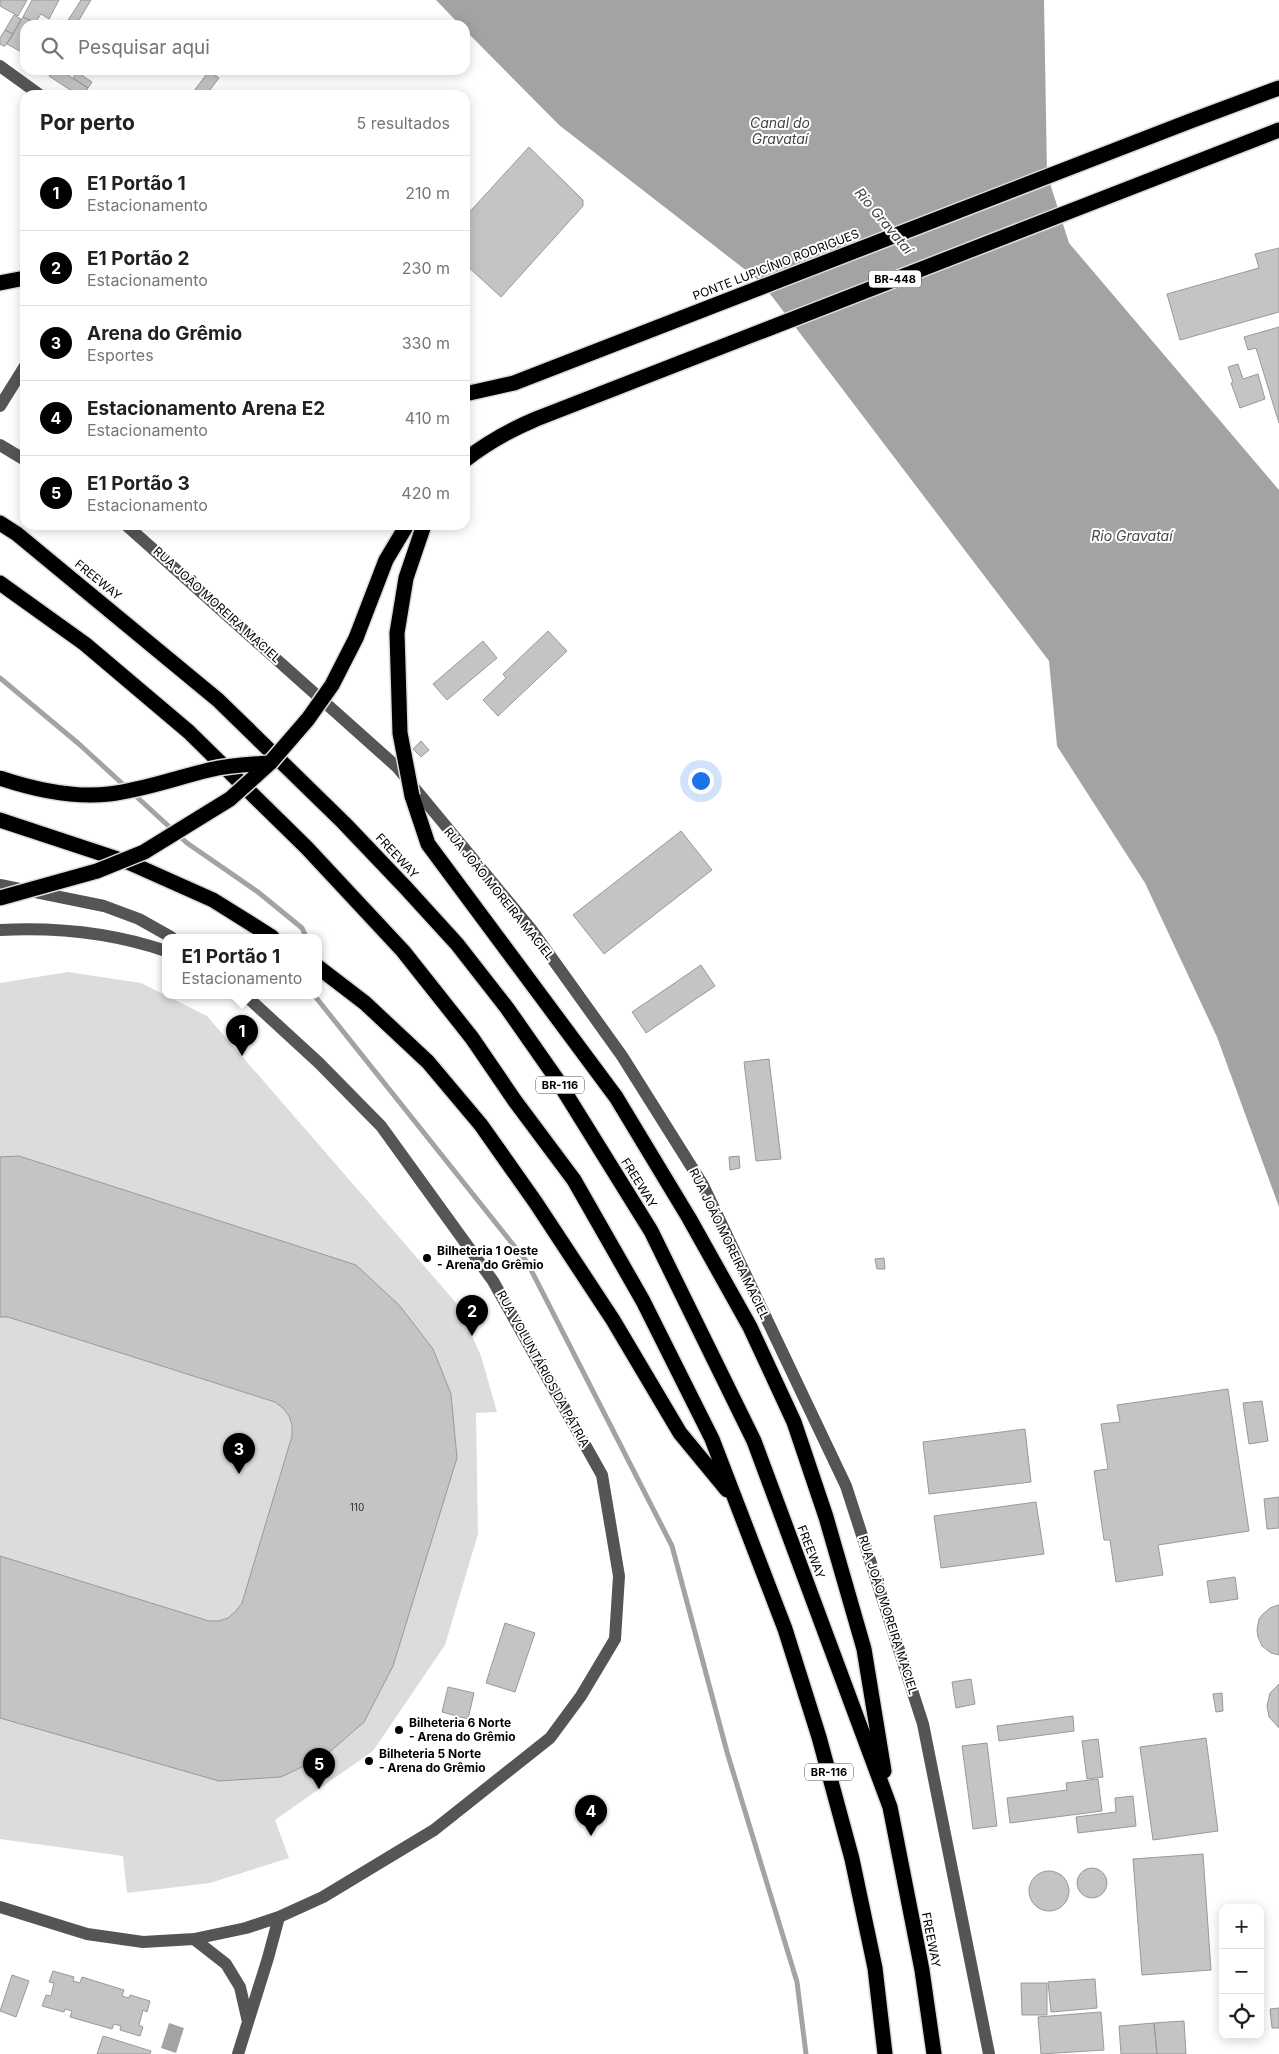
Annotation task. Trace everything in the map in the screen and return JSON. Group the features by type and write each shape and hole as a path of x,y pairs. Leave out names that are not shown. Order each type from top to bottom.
{"highway":[{"name":"PONTE LUPICÍNIO RODRIGUES","path":"470,393 514,383 1279,88"},
{"name":"BR-448","path":"470,456 509,431 583,400 1279,130"},
{"path":"0,283 20,279"},
{"name":"FREEWAY","path":"0,523 17,534 218,700 344,823 457,944 507,1008 556,1078 651,1231 754,1442 890,1807 922,1970 934,2054"},
{"path":"0,898 98,870 144,852 230,798 252,781 308,719 332,685 356,638 386,560 404,530"},
{"path":"422,530 406,578 397,632 400,733 412,796 428,844 616,1098 689,1218 750,1327 794,1422 829,1526 864,1649 890,1807"},
{"name":"BR-116","path":"0,583 85,644 189,732 307,848 403,952 432,987 472,1038 515,1101 574,1180 648,1310 712,1439 785,1629 822,1746 852,1859 873,1959 885,2054"},
{"path":"0,778 19,784 66,793 108,794 160,784 209,770 243,764 270,763"},
{"path":"0,820 130,863 213,900 267,934"},
{"path":"322,970 365,1003 428,1062 481,1125 536,1203 613,1320 680,1433 736,1500"}],"street":[{"path":"0,66 33,90"},
{"path":"0,406 20,374"},
{"path":"0,445 20,457"},
{"name":"RUA JOÃO MOREIRA MACIEL","path":"132,530 396,767 531,928 622,1056 703,1185 846,1486 923,1724 989,2054"},
{"path":"0,885 104,906 139,919 166,934"},
{"path":"0,930 23,928 72,931 119,938 162,950"},
{"name":"RUA VOLUNTÁRIOS DA PÁTRIA","path":"0,1907 87,1934 143,1942 194,1939 246,1928 323,1897 434,1830 550,1738 576,1703 614,1639 619,1576 602,1475 493,1281 382,1126 319,1063 249,999"},
{"path":"238,2054 279,1916"},
{"path":"194,1939 226,1964 240,1988 248,2022"}],"shaded area":[{"path":"68,972 141,983 162,994 162,999 173,999 207,1016 458,1305 481,1356 497,1412 476,1413 478,1534 445,1645 373,1751 275,1820 289,1858 210,1883 127,1893 123,1856 0,1839 0,983"}],"water":[{"name":"Rio Gravataí","path":"436,0 1044,0 1047,174 1069,243 1279,490 1279,1207 1217,1037 1145,883 1057,746 1049,661 761,282 559,125 470,35 470,20 455,20"},
{"path":"169,2023 184,2028 176,2053 161,2048"}],"building":[{"path":"0,0 27,0 18,16 0,6"},
{"path":"32,0 59,0 49,19 41,14 37,20 29,20 23,17"},
{"path":"81,0 91,0 79,20 68,20"},
{"path":"14,15 21,19 13,34 5,30"},
{"path":"20,22 20,51 7,44"},
{"path":"5,30 13,34 5,46 3,46 0,44 0,38"},
{"path":"68,75 88,88 87,90 70,90 49,76"},
{"path":"75,75 82,75 92,82 88,88 73,78"},
{"path":"206,75 215,75 219,78 210,90 195,90"},
{"path":"529,147 583,200 583,206 501,297 470,269 470,212"},
{"path":"1279,248 1279,312 1180,340 1167,294 1259,268 1255,254"},
{"path":"1279,327 1279,423 1256,348 1248,350 1244,337"},
{"path":"1238,364 1243,379 1258,374 1265,399 1240,408 1231,383 1233,382 1228,367"},
{"path":"548,631 567,651 498,716 483,700 506,678 503,674"},
{"path":"483,641 497,658 447,700 433,684"},
{"path":"421,741 429,750 421,757 413,749"},
{"path":"681,831 712,870 604,954 573,915"},
{"path":"701,965 715,986 646,1033 632,1012"},
{"path":"769,1059 781,1159 756,1161 744,1062"},
{"path":"19,1156 356,1265 400,1306 433,1349 451,1394 457,1458 393,1666 364,1722 325,1756 281,1777 219,1781 0,1718 0,1556 209,1621 219,1621 228,1618 242,1603 292,1436 292,1425 289,1416 275,1402 8,1317 0,1317 0,1157"},
{"path":"739,1156 740,1168 730,1170 729,1157"},
{"path":"884,1258 885,1269 877,1269 875,1259"},
{"path":"1228,1389 1249,1531 1158,1545 1163,1575 1116,1582 1110,1540 1104,1540 1094,1471 1108,1469 1101,1424 1120,1422 1117,1405"},
{"path":"1262,1401 1268,1441 1249,1444 1243,1403"},
{"path":"1025,1429 1031,1482 929,1494 923,1442"},
{"path":"1279,1497 1279,1528 1267,1529 1264,1499"},
{"path":"1036,1502 1044,1554 941,1568 934,1516"},
{"path":"1235,1577 1238,1599 1210,1603 1207,1581"},
{"path":"1279,1605 1279,1655 1271,1653 1262,1646 1257,1630 1259,1619 1263,1614 1270,1608"},
{"path":"505,1623 535,1633 515,1692 486,1683"},
{"path":"971,1679 975,1704 956,1708 952,1682"},
{"path":"1279,1684 1279,1728 1269,1717 1267,1706 1270,1693"},
{"path":"448,1687 474,1693 468,1719 442,1712"},
{"path":"1222,1693 1223,1711 1216,1712 1213,1694"},
{"path":"1073,1716 1074,1731 999,1741 997,1726"},
{"path":"1206,1738 1218,1831 1153,1840 1140,1747"},
{"path":"1098,1739 1103,1777 1087,1779 1082,1741"},
{"path":"987,1743 997,1826 973,1829 962,1746"},
{"path":"1098,1779 1102,1811 1010,1823 1007,1798 1067,1790 1066,1783"},
{"path":"1133,1796 1136,1826 1078,1833 1076,1817 1116,1812 1115,1798"},
{"path":"1203,1854 1211,1970 1142,1975 1133,1859"},
{"path":"1092,1868 1098,1869 1106,1877 1106,1889 1098,1897 1092,1898 1086,1897 1078,1889 1077,1883 1078,1877 1086,1869"},
{"path":"1049,1871 1063,1877 1069,1891 1063,1905 1049,1911 1035,1905 1029,1891 1035,1877"},
{"path":"53,1971 74,1977 73,1981 80,1983 82,1977 124,1990 122,1996 129,1998 130,1995 150,2001 147,2012 143,2010 139,2025 143,2027 140,2036 120,2030 121,2026 114,2024 112,2029 70,2017 72,2011 65,2009 64,2012 42,2006 46,1995 51,1996 54,1983 49,1982"},
{"path":"12,1975 29,1981 16,2017 0,2011"},
{"path":"1095,1979 1097,2008 1051,2012 1048,1982"},
{"path":"1021,1983 1047,1983 1047,2015 1022,2015"},
{"path":"1279,2008 1279,2028 1272,2028 1270,2009"},
{"path":"1101,2012 1104,2050 1041,2054 1038,2017"},
{"path":"1184,2021 1186,2054 1157,2054 1154,2023"},
{"path":"1154,2023 1157,2054 1121,2054 1119,2026"},
{"path":"103,2036 151,2051 150,2054 97,2054"}],"waterway":[{"path":"0,678 79,744 187,843 258,892 302,928 305,934"},
{"path":"317,999 527,1262 672,1546 727,1752 797,1982 806,2054"}],"place":[{"name":"E1 Portão 1","path":"242,1056"},
{"name":"Bilheteria 1 Oeste - Arena do Grêmio","path":"427,1258"},
{"name":"E1 Portão 2","path":"472,1336"},
{"name":"Arena do Grêmio","path":"239,1474"},
{"name":"Bilheteria 6 Norte - Arena do Grêmio","path":"399,1730"},
{"name":"Bilheteria 5 Norte - Arena do Grêmio","path":"369,1761"},
{"name":"E1 Portão 3","path":"319,1789"},
{"name":"Estacionamento Arena E2","path":"591,1836"}],"water label":[{"name":"Canal do Gravataí","path":"780,132"}]}
